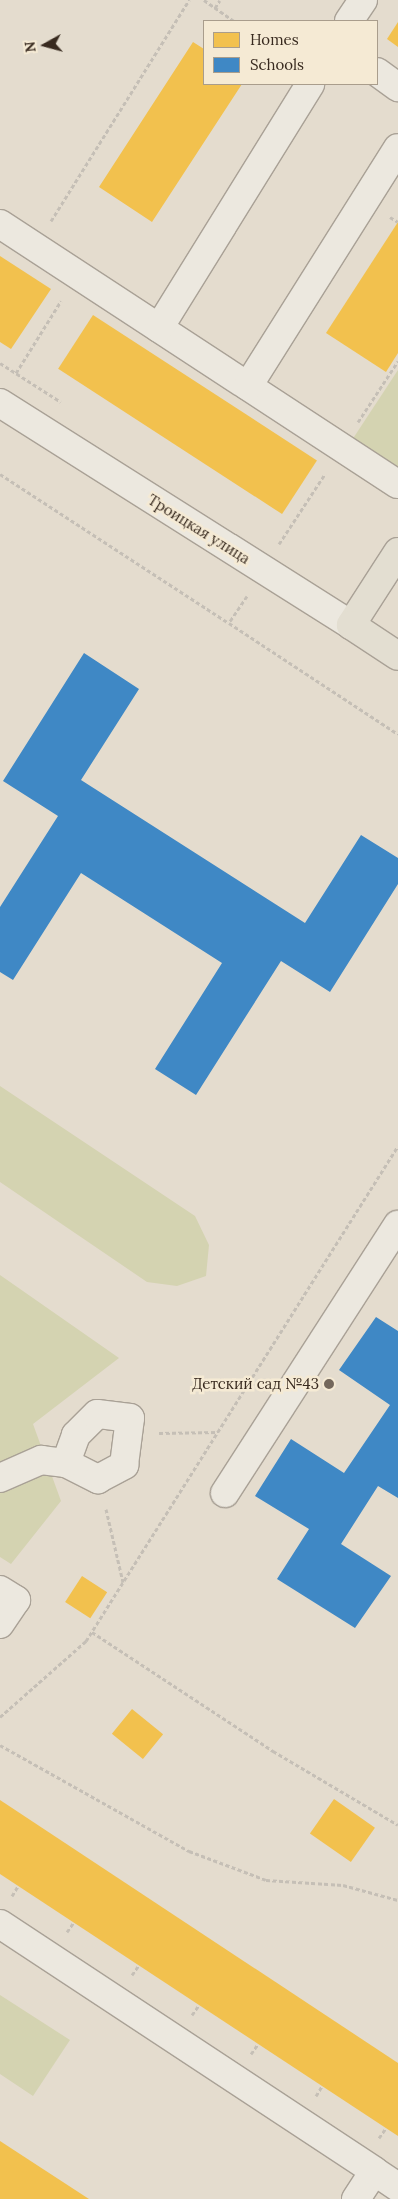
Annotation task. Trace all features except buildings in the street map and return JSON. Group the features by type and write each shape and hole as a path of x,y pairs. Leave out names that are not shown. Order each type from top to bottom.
{"main road":[{"path":"352,625 398,552"},
{"name":"Троицкая улица","path":"352,625 398,656"}],"street":[{"path":"350,20 363,0"},
{"path":"378,73 398,87"},
{"path":"159,328 309,85"},
{"path":"248,386 398,148"},
{"path":"0,224 398,484"},
{"name":"Троицкая улица","path":"0,403 352,625"},
{"path":"225,1493 398,1225"},
{"path":"0,1478 41,1460 66,1463 98,1479 124,1465 130,1418 97,1414 76,1435 66,1463"},
{"path":"0,1590 16,1600 0,1624"},
{"path":"0,1924 398,2187"},
{"path":"356,2199 374,2172"}],"path":[{"path":"35,247 190,0"},
{"path":"204,0 233,20"},
{"path":"215,8 220,0"},
{"path":"16,373 77,274"},
{"path":"342,447 398,361"},
{"path":"0,474 229,623"},
{"path":"0,1716 92,1632 398,1146"},
{"path":"128,1433 218,1432"},
{"path":"98,1479 123,1582"},
{"path":"92,1632 273,1752 398,1825"},
{"path":"0,1744 189,1851 266,1880 343,1885 398,1900"}],"green space":[{"path":"398,370 398,470 352,440"},
{"path":"0,1086 195,1216 209,1245 206,1276 177,1286 147,1282 0,1182"},
{"path":"0,1275 119,1358 33,1424 61,1501 11,1564 0,1557"},
{"path":"0,1995 70,2040 33,2096 0,2074"}],"place":[{"name":"Детский сад №43","path":"329,1384"}]}
